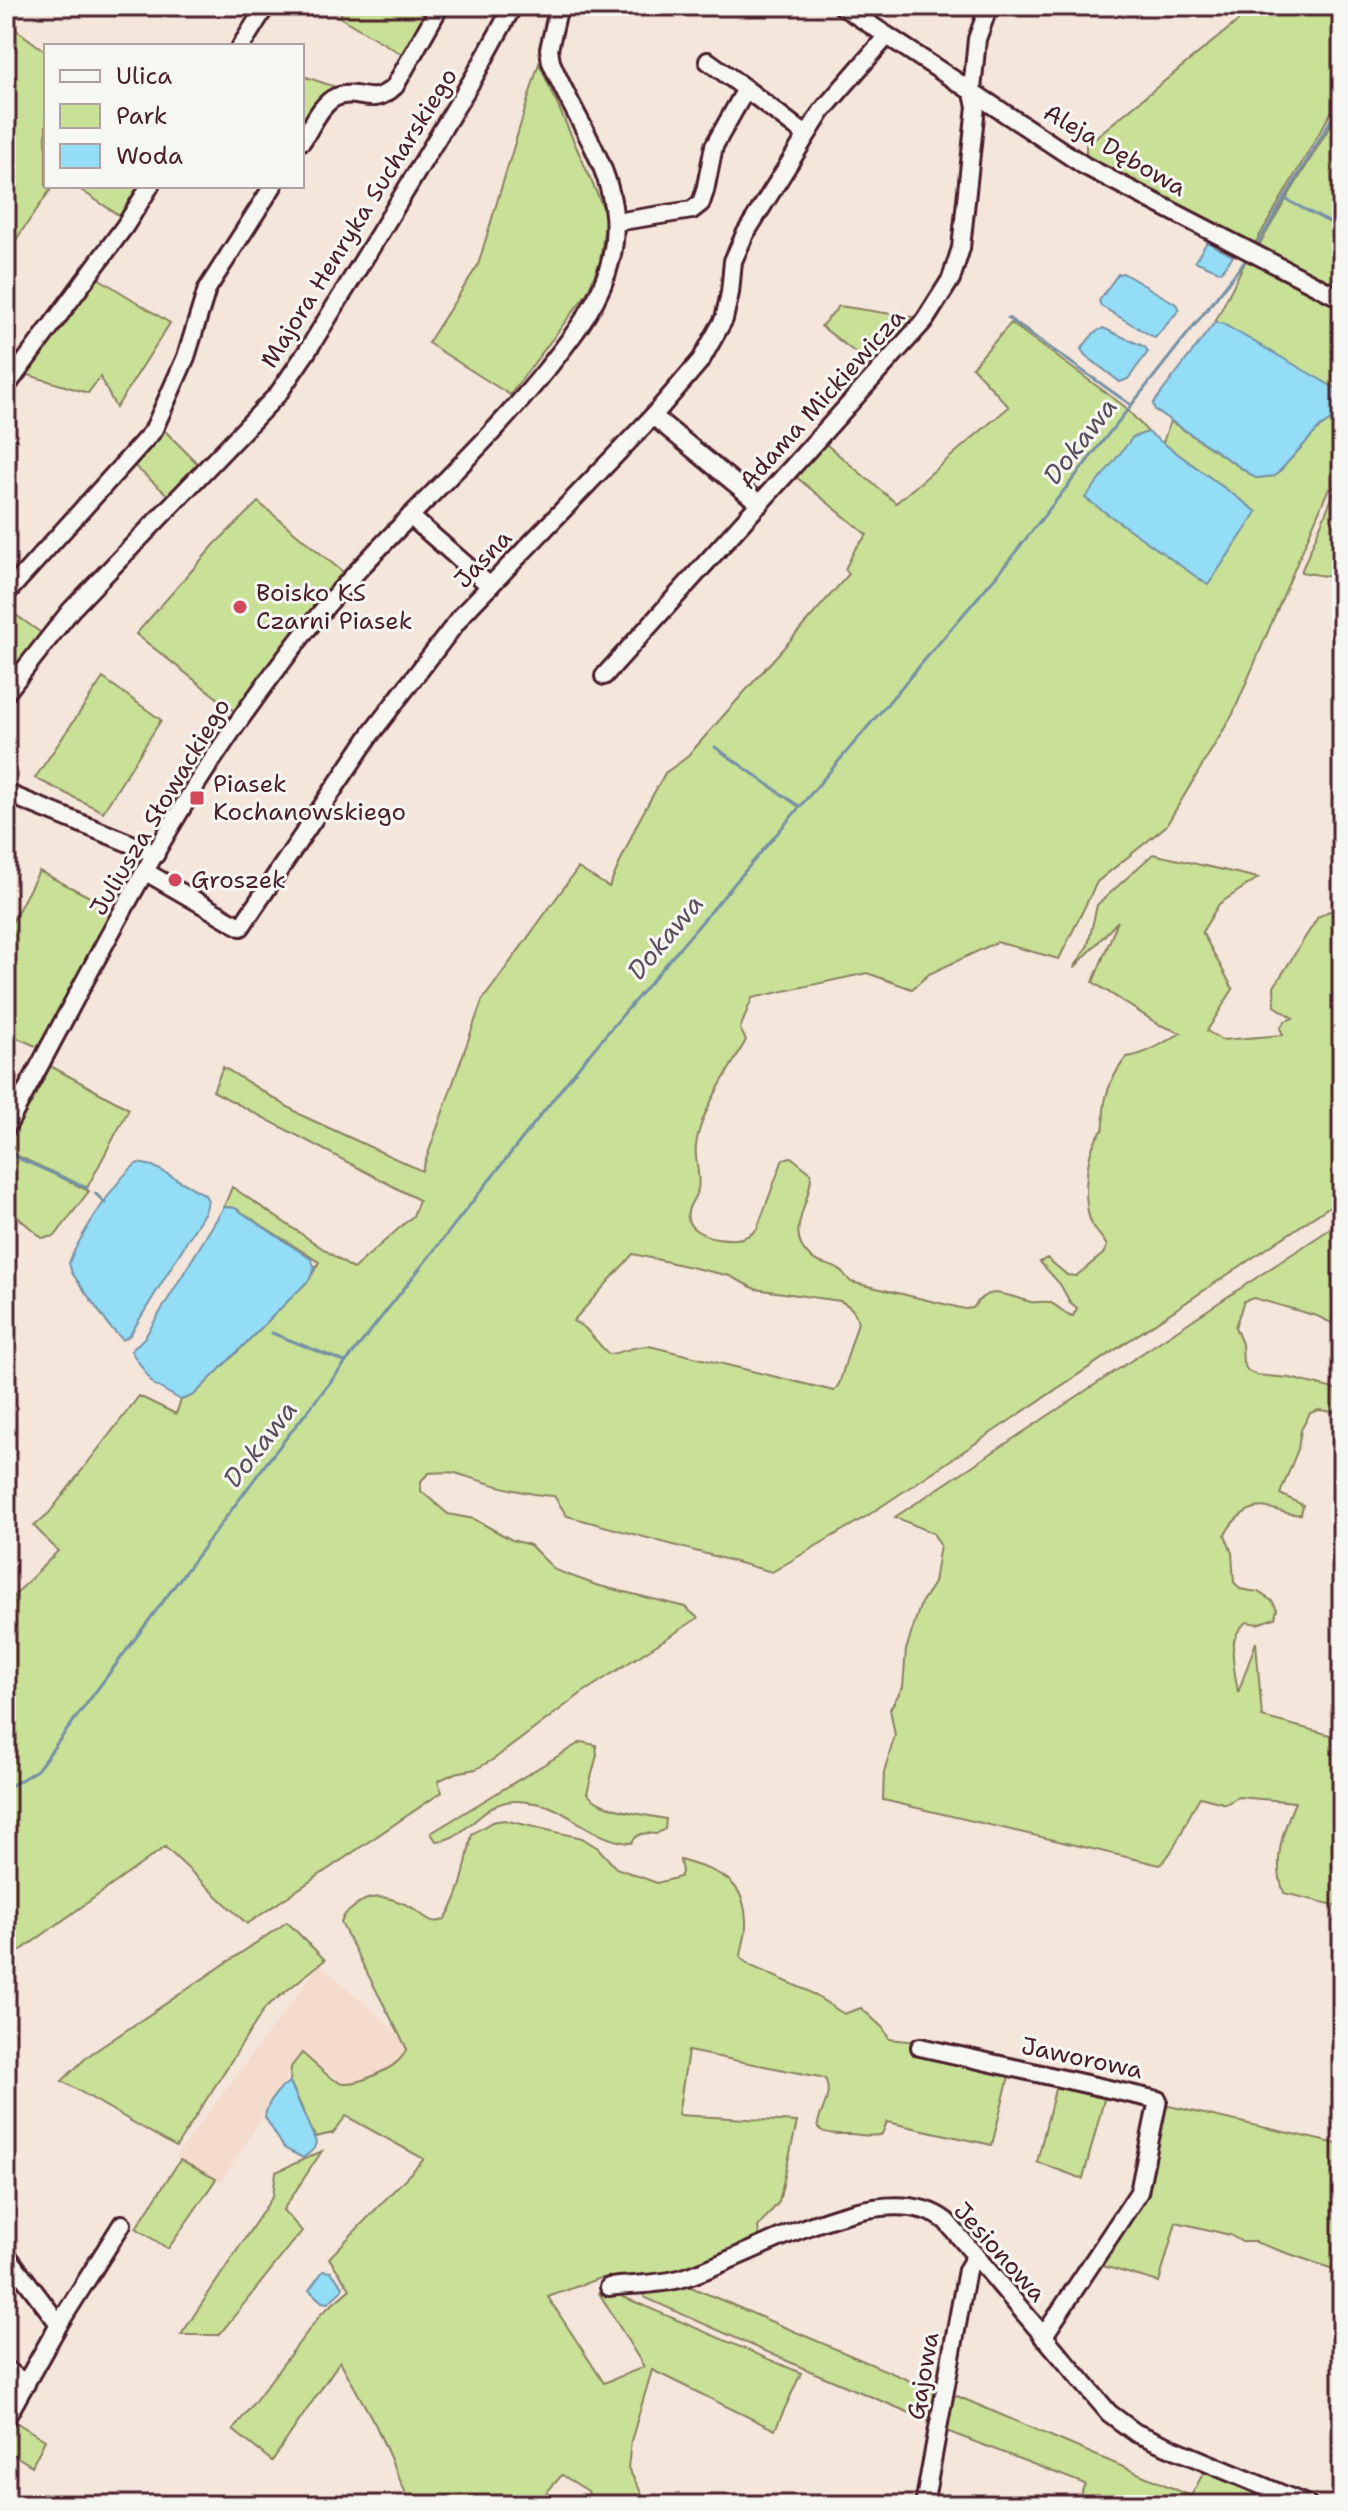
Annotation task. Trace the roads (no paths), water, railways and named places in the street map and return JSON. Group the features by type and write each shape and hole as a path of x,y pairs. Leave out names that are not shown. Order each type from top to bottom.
{"street":[{"path":"242,44 266,6"},
{"path":"304,138 326,104 335,97 384,96 395,86 440,6"},
{"name":"Majora Henryka Sucharskiego","path":"6,693 81,599 278,394 386,223 513,6"},
{"name":"Juliusza Słowackiego","path":"6,1128 75,998 211,762 294,646 351,576 521,402 582,324 606,277 616,222 610,186 551,62 551,37 559,6"},
{"path":"842,6 887,36"},
{"name":"Adama Mickiewicza","path":"604,676 925,320 951,279 961,248 977,39 989,6"},
{"name":"Aleja Dębowa","path":"887,36 974,98 1085,166 1342,299"},
{"name":"Jasna","path":"146,872 241,927 370,735 463,614 653,416 711,344 724,319 733,261 745,234 822,111 887,36"},
{"path":"708,61 806,135"},
{"path":"616,222 692,210 701,203 714,146 746,89"},
{"path":"6,387 108,249 149,188"},
{"path":"6,594 153,431 186,357 207,289 272,188"},
{"path":"653,416 760,504"},
{"path":"410,516 490,586"},
{"path":"6,793 156,854"},
{"name":"Jaworowa","path":"920,2047 1158,2100 1139,2192 1043,2337"},
{"name":"Jesionowa","path":"609,2287 681,2279 850,2211 883,2205 924,2210 940,2216 1109,2413 1123,2425 1308,2505"},
{"path":"6,2418 59,2324 122,2224"},
{"path":"6,2254 59,2324"},
{"name":"Gajowa","path":"924,2505 967,2270 975,2257"},
{"path":"6,2369 26,2384"}],"water":[{"path":"1207,242 1233,256 1221,272 1195,261"},
{"path":"1123,273 1176,304 1179,310 1155,338 1101,306 1099,301 1118,274"},
{"path":"1215,322 1342,392 1342,412 1319,428 1275,476 1256,478 1155,410 1153,404"},
{"path":"1103,328 1145,347 1148,352 1128,379 1120,382 1081,349 1094,333"},
{"path":"1148,432 1257,512 1208,585 1085,498 1133,437"},
{"path":"138,1163 153,1166 204,1194 208,1200 206,1210 130,1335 123,1340 110,1327 72,1273 69,1263 99,1209"},
{"path":"224,1207 235,1208 311,1259 315,1268 309,1280 194,1395 181,1400 153,1384 131,1351 145,1337"},
{"path":"290,2082 316,2142 314,2149 303,2158 284,2148 265,2117 273,2097"},
{"path":"323,2271 331,2272 343,2286 328,2303 322,2302 309,2290"}],"waterway":[{"name":"Dokawa","path":"1256,247 1342,101"},
{"path":"1285,199 1342,229"},
{"name":"Dokawa","path":"6,1789 37,1770 268,1461 581,1064 1002,569 1249,256"},
{"path":"1008,318 1131,405"},
{"path":"715,747 800,807"},
{"path":"6,1149 18,1158 87,1188"},
{"path":"95,1193 105,1203"},
{"path":"272,1333 345,1362"}],"place":[{"name":"Boisko KS Czarni Piasek","path":"240,607"},
{"name":"Piasek Kochanowskiego","path":"197,798"},
{"name":"Groszek","path":"175,880"}]}
